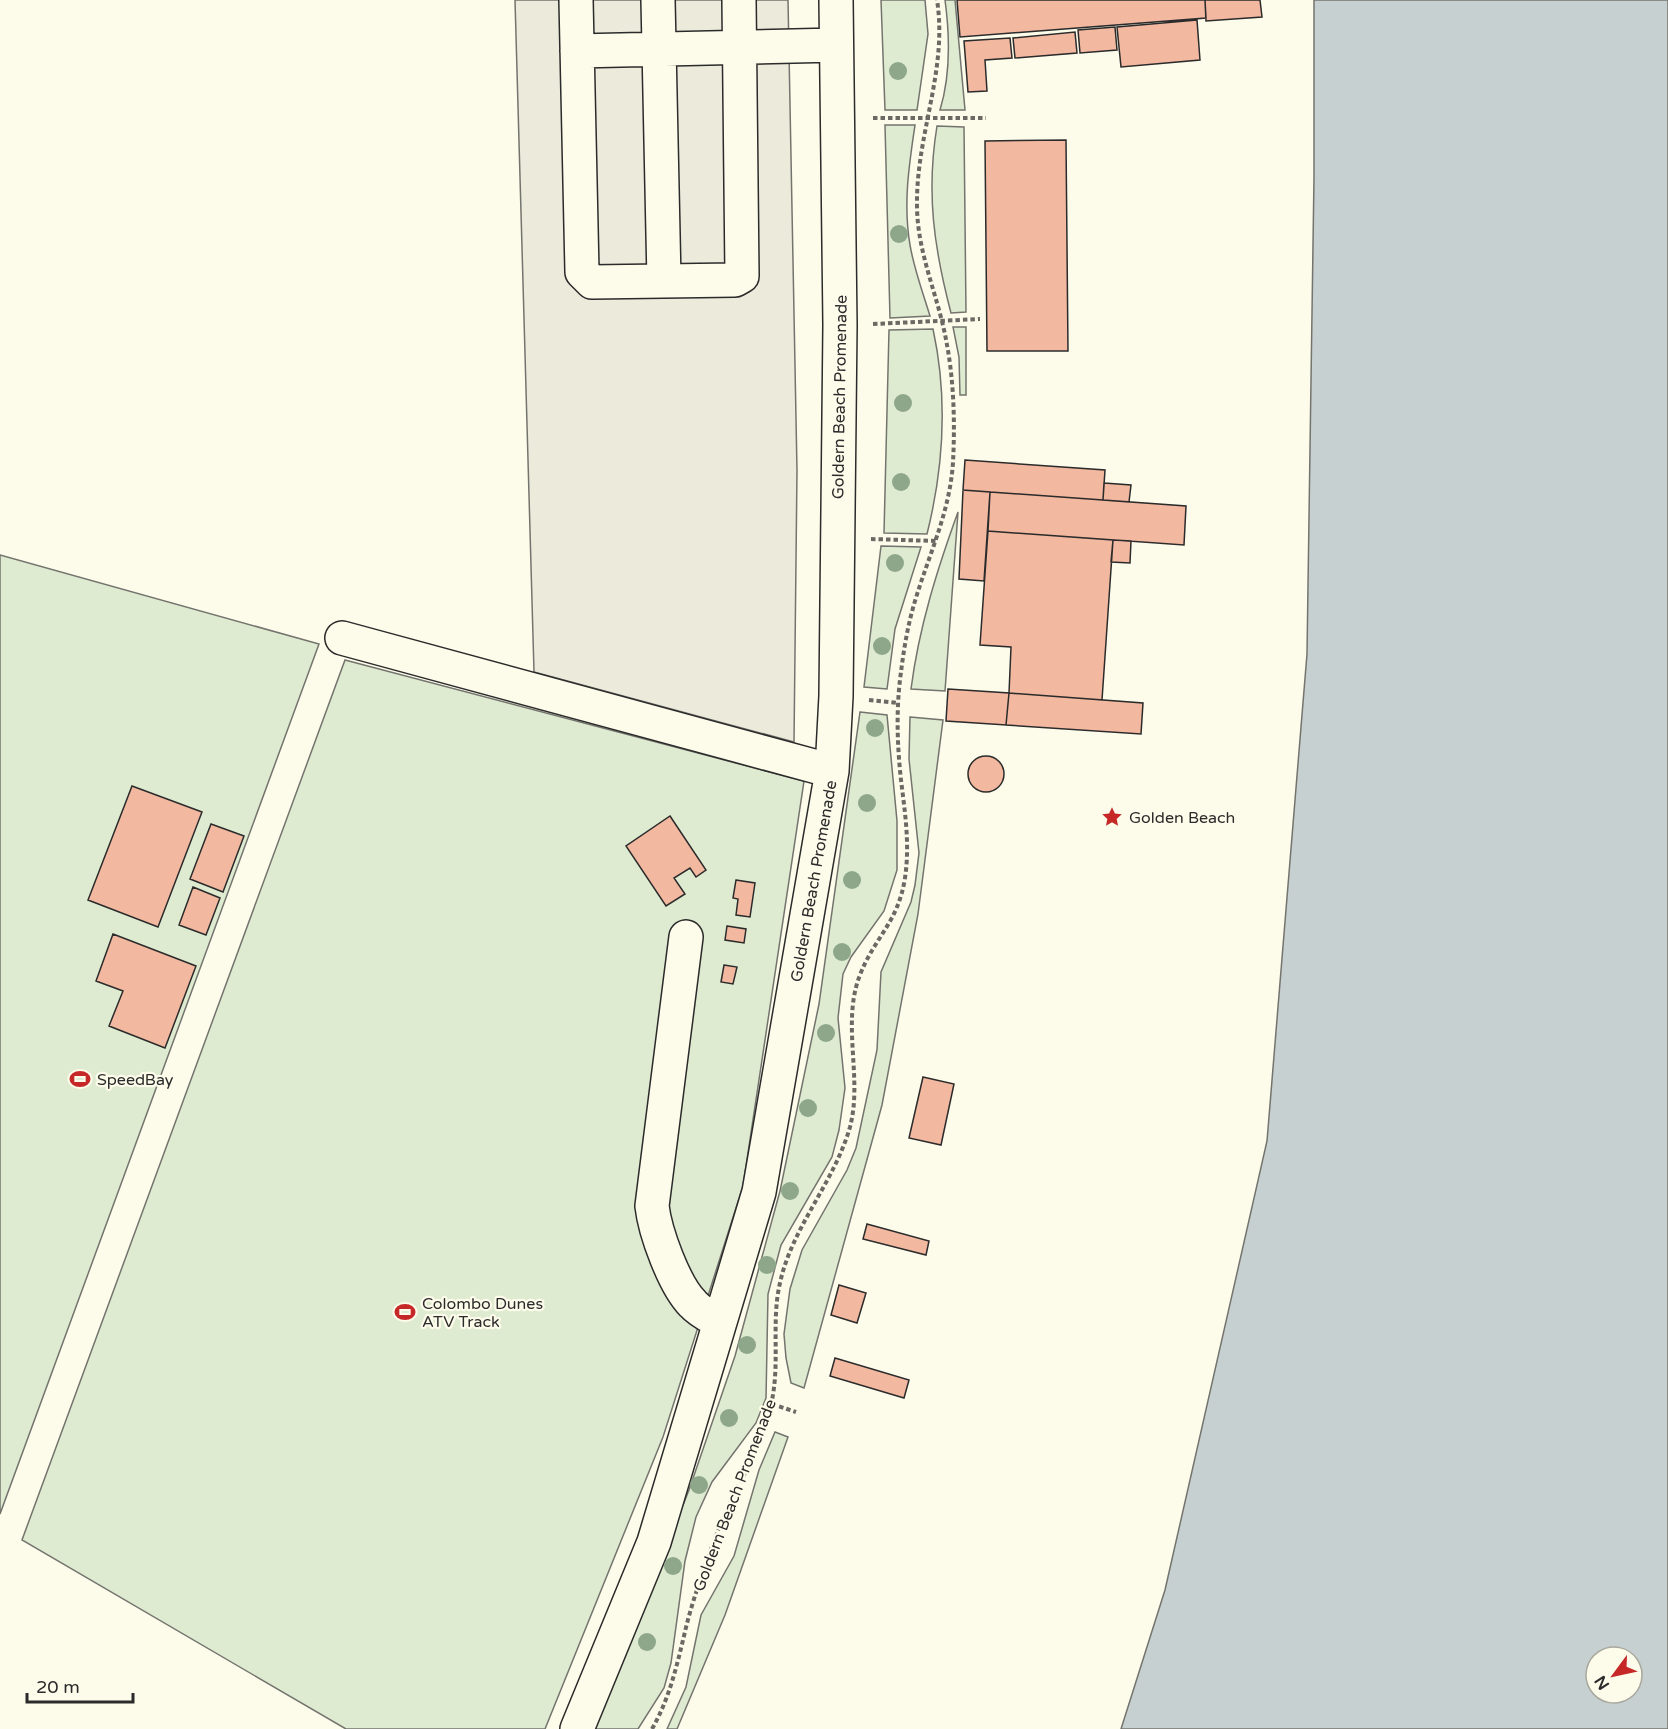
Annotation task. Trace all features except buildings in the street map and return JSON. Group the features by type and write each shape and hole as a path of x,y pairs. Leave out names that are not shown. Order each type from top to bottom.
{"street":[{"path":"576,0 583,275 592,282 735,280 741,278 744,273 739,0"},
{"path":"658,0 664,281"},
{"name":"Goldern Beach Promenade","path":"577,1729 654,1542 759,1192 832,771 836,696 840,325 836,0"},
{"path":"577,51 837,45"},
{"path":"342,638 832,771"},
{"path":"686,937 652,1206 660,1242 684,1293 694,1306 720,1322"}],"path":[{"name":"Goldern Beach Promenade","path":"652,1729 667,1702 684,1633 716,1535 757,1444 772,1404 775,1378 775,1314 780,1284 789,1250 838,1162 850,1126 855,1099 854,1001 860,975 900,902 908,849 899,740 900,675 914,605 950,495 953,460 948,348 918,233 918,172 940,50 937,0"},
{"path":"838,119 986,118"},
{"path":"840,325 980,319"},
{"path":"837,537 936,542"},
{"path":"772,1404 796,1412"}],"green space":[{"path":"881,0 925,0 928,34 917,110 885,110"},
{"path":"945,0 955,0 965,110 940,110 946,83 948,55"},
{"path":"885,125 915,125 908,185 908,230 914,263 930,316 890,318"},
{"path":"937,126 964,127 966,312 951,313 936,243 932,174"},
{"path":"953,327 966,327 966,395 960,395 959,357"},
{"path":"933,329 941,381 942,432 937,483 927,534 884,533 889,330"},
{"path":"958,512 945,691 911,689 914,666 930,599"},
{"path":"881,546 921,547 895,629 887,689 864,687"},
{"name":"SpeedBay","path":"0,555 319,644 0,1514"},
{"name":"Colombo Dunes ATV Track","path":"345,660 804,781 743,1186 663,1437 545,1729 346,1729 22,1540"},
{"path":"860,712 887,715 897,821 897,870 884,911 851,957 843,974 838,1018 845,1088 839,1130 832,1157 781,1245 768,1294 766,1398 756,1423 712,1482 696,1517 685,1561 671,1663 664,1688 638,1729 593,1729 689,1490 735,1356 780,1191 819,1004"},
{"path":"910,717 943,720 918,914 882,1105 804,1388 791,1383 786,1358 784,1334 790,1289 802,1250 847,1170 856,1148 877,1050 881,972 911,902 915,885 919,853 909,759"},
{"path":"775,1432 788,1437 725,1615 677,1729 667,1729 686,1687 701,1615 734,1556 759,1470"}],"shaded area":[{"path":"515,0 788,0 797,470 794,742 534,672"},
{"path":"1314,0 1668,0 1668,1729 1121,1729 1165,1590 1267,1141 1307,654 1314,177"}],"place":[{"name":"Golden Beach","path":"1112,817"},
{"name":"SpeedBay","path":"80,1079"},
{"name":"Colombo Dunes ATV Track","path":"405,1312"}]}
